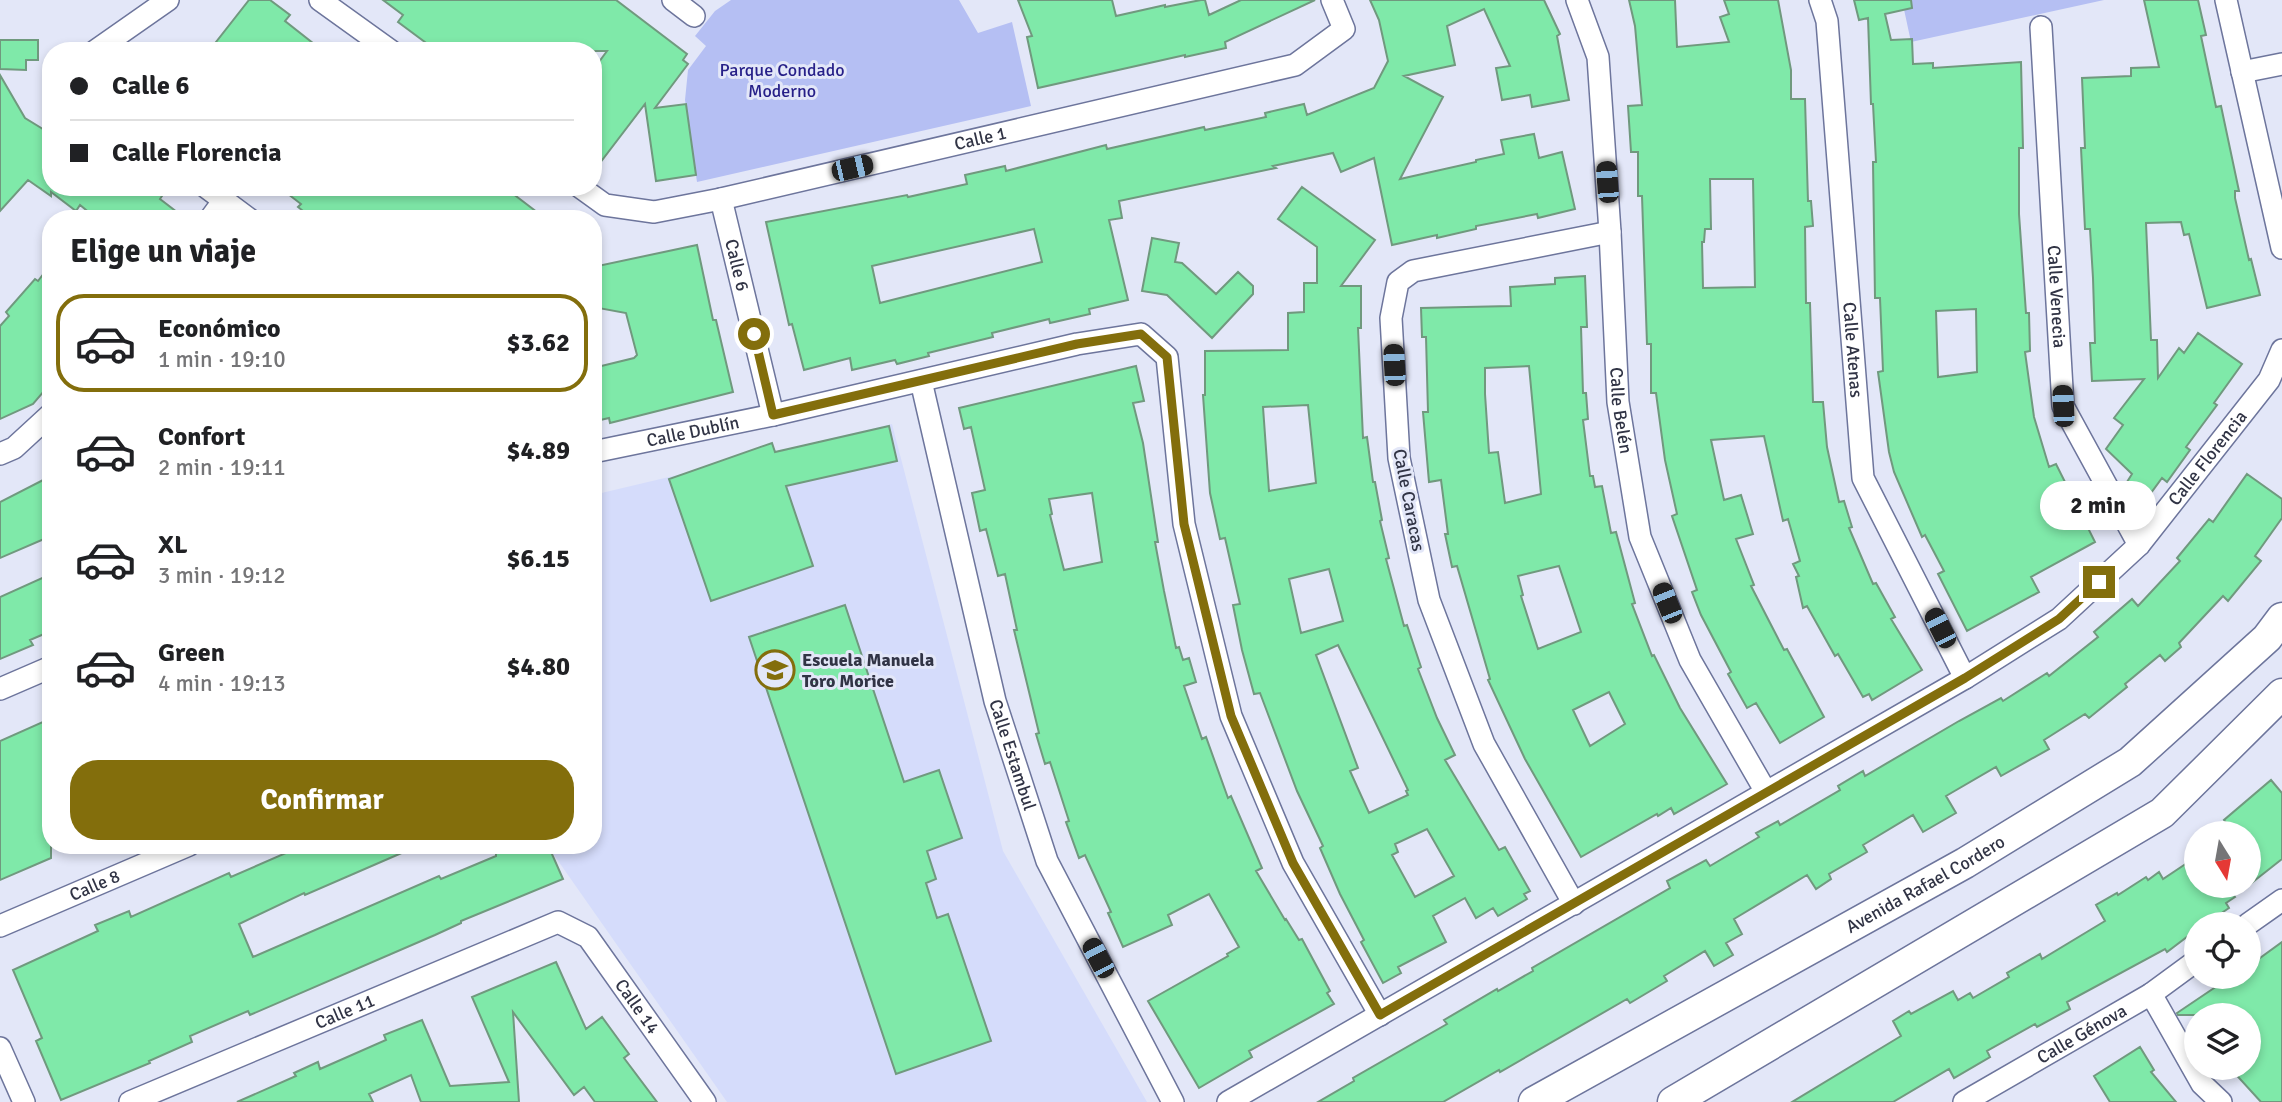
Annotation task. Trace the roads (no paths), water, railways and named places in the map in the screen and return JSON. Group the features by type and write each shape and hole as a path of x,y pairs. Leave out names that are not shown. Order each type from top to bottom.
{"main road":[{"name":"Avenida Rafael Cordero","path":"1534,1102 1965,863 2130,762 2267,638 2282,618"},
{"path":"1673,1102 2162,813 2282,694"}],"street":[{"path":"108,42 168,0"},
{"path":"320,0 378,42"},
{"path":"673,0 694,16"},
{"name":"Calle 1","path":"592,196 605,205 654,212 721,199 1295,65 1344,29 1332,0"},
{"name":"Calle Belén","path":"1577,0 1598,57 1611,232 1618,402 1640,537 1690,660 1766,792"},
{"name":"Calle Atenas","path":"1820,0 1827,21 1863,478 1965,678"},
{"path":"2226,0 2282,248"},
{"name":"Calle Venecia","path":"2041,27 2063,406 2139,545"},
{"path":"2242,72 2282,64"},
{"path":"218,196 237,210"},
{"name":"Calle 6","path":"721,199 773,415"},
{"path":"217,210 224,200"},
{"name":"Calle Caracas","path":"1574,904 1484,744 1429,600 1399,458 1391,318 1398,282 1413,271 1611,232"},
{"name":"Calle Dublín","path":"602,450 773,415 1077,344 1141,334 1167,357 1184,524 1231,716 1293,863 1380,1015"},
{"name":"Calle Florencia","path":"1228,1102 1965,678 2059,619 2139,545 2269,380 2282,350"},
{"name":"Calle Estambul","path":"921,381 995,701 1048,861 1173,1102"},
{"path":"0,454 14,448 42,422"},
{"path":"0,689 42,671"},
{"name":"Calle 8","path":"0,926 168,854"},
{"path":"2261,915 2282,900"},
{"name":"Calle 11","path":"130,1102 558,922"},
{"name":"Calle 14","path":"558,922 588,937 705,1102"},
{"name":"Calle Génova","path":"1964,1102 2151,994 2184,970"},
{"path":"2151,994 2202,1084 2221,1102"},
{"path":"0,1048 24,1102"}],"place":[{"name":"Escuela Manuela Toro Morice","path":"775,670"}],"park label":[{"name":"Parque Condado Moderno","path":"782,80"}]}
